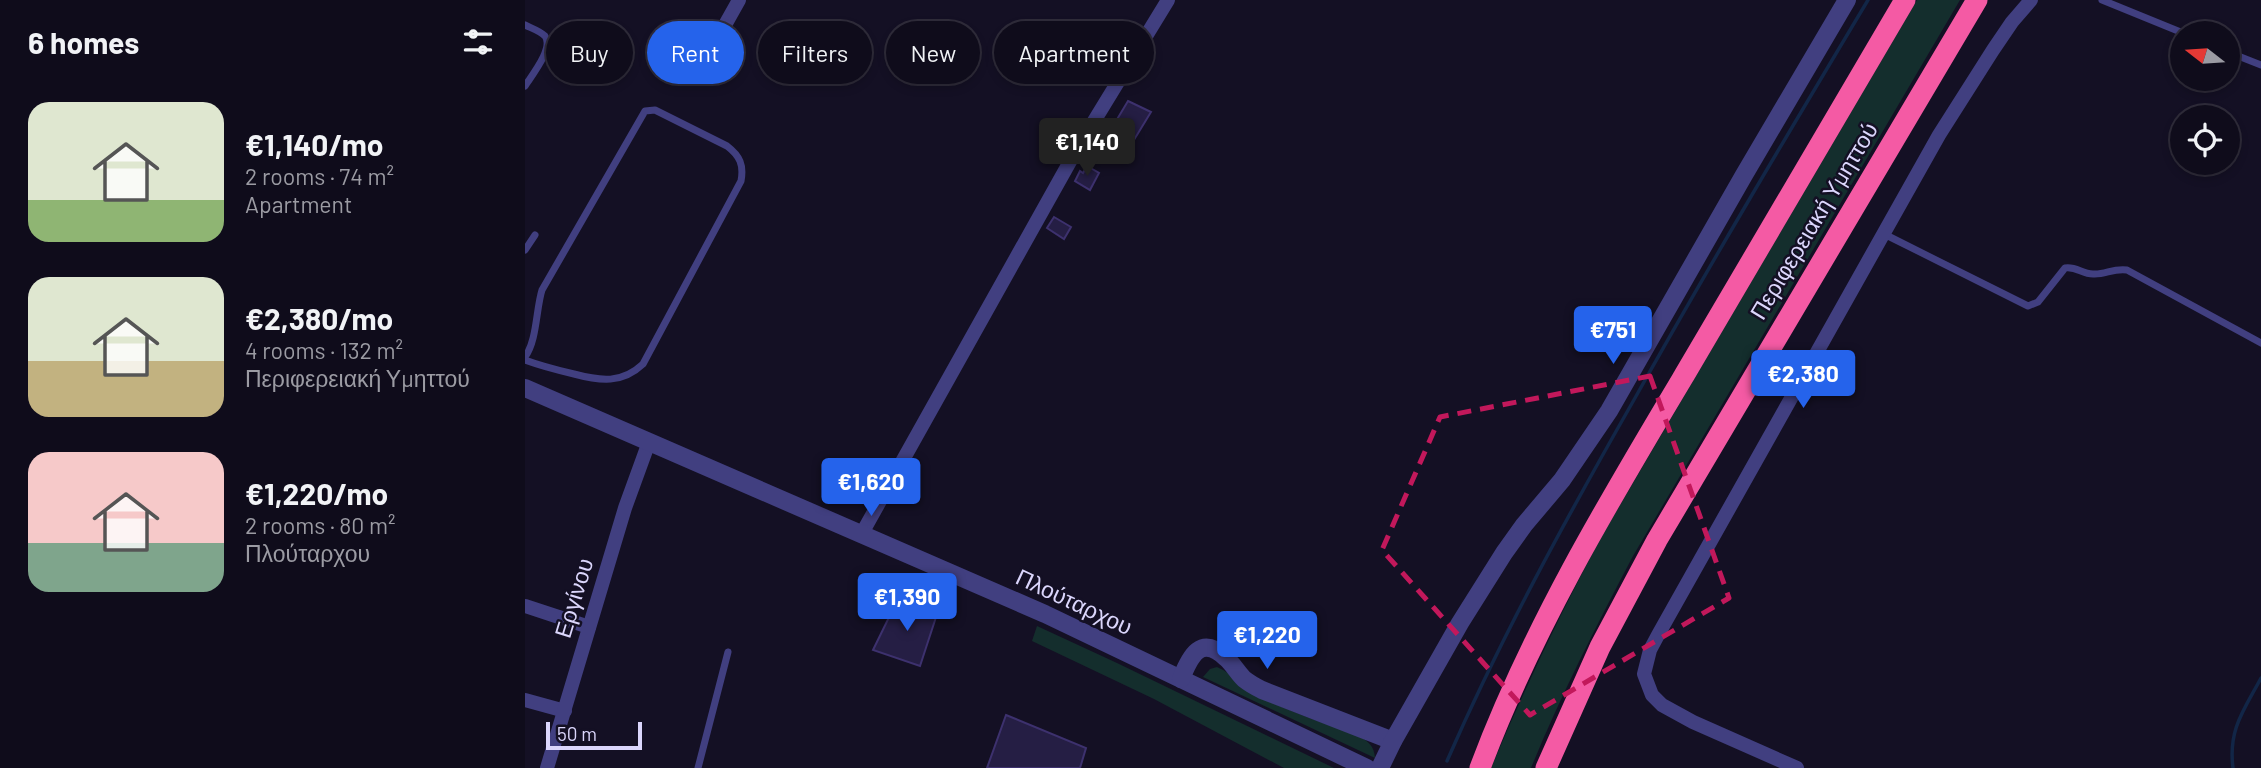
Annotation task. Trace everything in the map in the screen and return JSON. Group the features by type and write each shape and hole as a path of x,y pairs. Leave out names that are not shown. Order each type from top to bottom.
{"highway":[{"name":"Περιφερειακή Υμηττού","path":"1480,768 1520,675 1592,534 1905,0"},
{"name":"Περιφερειακή Υμηττού","path":"1546,768 1600,647 1657,540 1977,0"}],"street":[{"path":"727,21 739,0"},
{"path":"861,534 1077,149 1168,0"},
{"path":"1380,768 1392,741 1459,623 1504,553 1562,480 1609,411 1847,0"},
{"path":"1797,768 1693,722 1663,705 1652,695 1647,685 1644,674 1646,662 1664,623 1883,233 1966,91 2012,22 2031,0"},
{"name":"Πλούταρχου","path":"525,388 1045,614 1367,768"},
{"name":"Εργίνου","path":"547,768 625,508 649,442"},
{"path":"525,606 589,627"},
{"path":"1181,679 1189,658 1202,648 1210,647 1225,657 1245,680 1262,691 1392,741"},
{"path":"525,700 565,711"}],"lane":[{"path":"2102,0 2170,28"},
{"path":"525,25 544,36 548,44 525,86"},
{"path":"2240,57 2261,65"},
{"path":"655,110 736,153 742,162 741,181 643,364 625,377 601,380 552,370 525,358 534,335 542,290 645,111 655,110"},
{"path":"1883,233 2028,306 2038,302 2065,268 2074,267 2092,274 2117,269 2127,270 2261,343"},
{"path":"525,250 535,235"},
{"path":"698,768 728,652"}],"highlighted area":[{"path":"1650,376 1729,598 1530,715 1382,550 1440,417"}],"green space":[{"path":"1917,0 1960,0 1633,556 1579,661 1531,768 1491,768 1543,652 1600,539"},
{"path":"1037,626 1334,768 1284,768 1154,699 1032,641"},
{"path":"1217,667 1262,698 1366,740 1375,758 1203,677 1210,669"}],"building":[{"path":"1128,101 1151,112 1126,153 1104,141"},
{"path":"1087,166 1099,173 1090,190 1075,181 1080,171 1083,173"},
{"path":"1054,217 1071,227 1064,239 1047,228"},
{"path":"897,601 938,611 920,666 873,650"},
{"path":"1006,715 1086,748 1080,768 987,768"}],"waterway":[{"path":"1447,761 1513,622 1585,487 1721,248 1868,0"},
{"path":"2233,768 2235,731 2261,678"}]}
